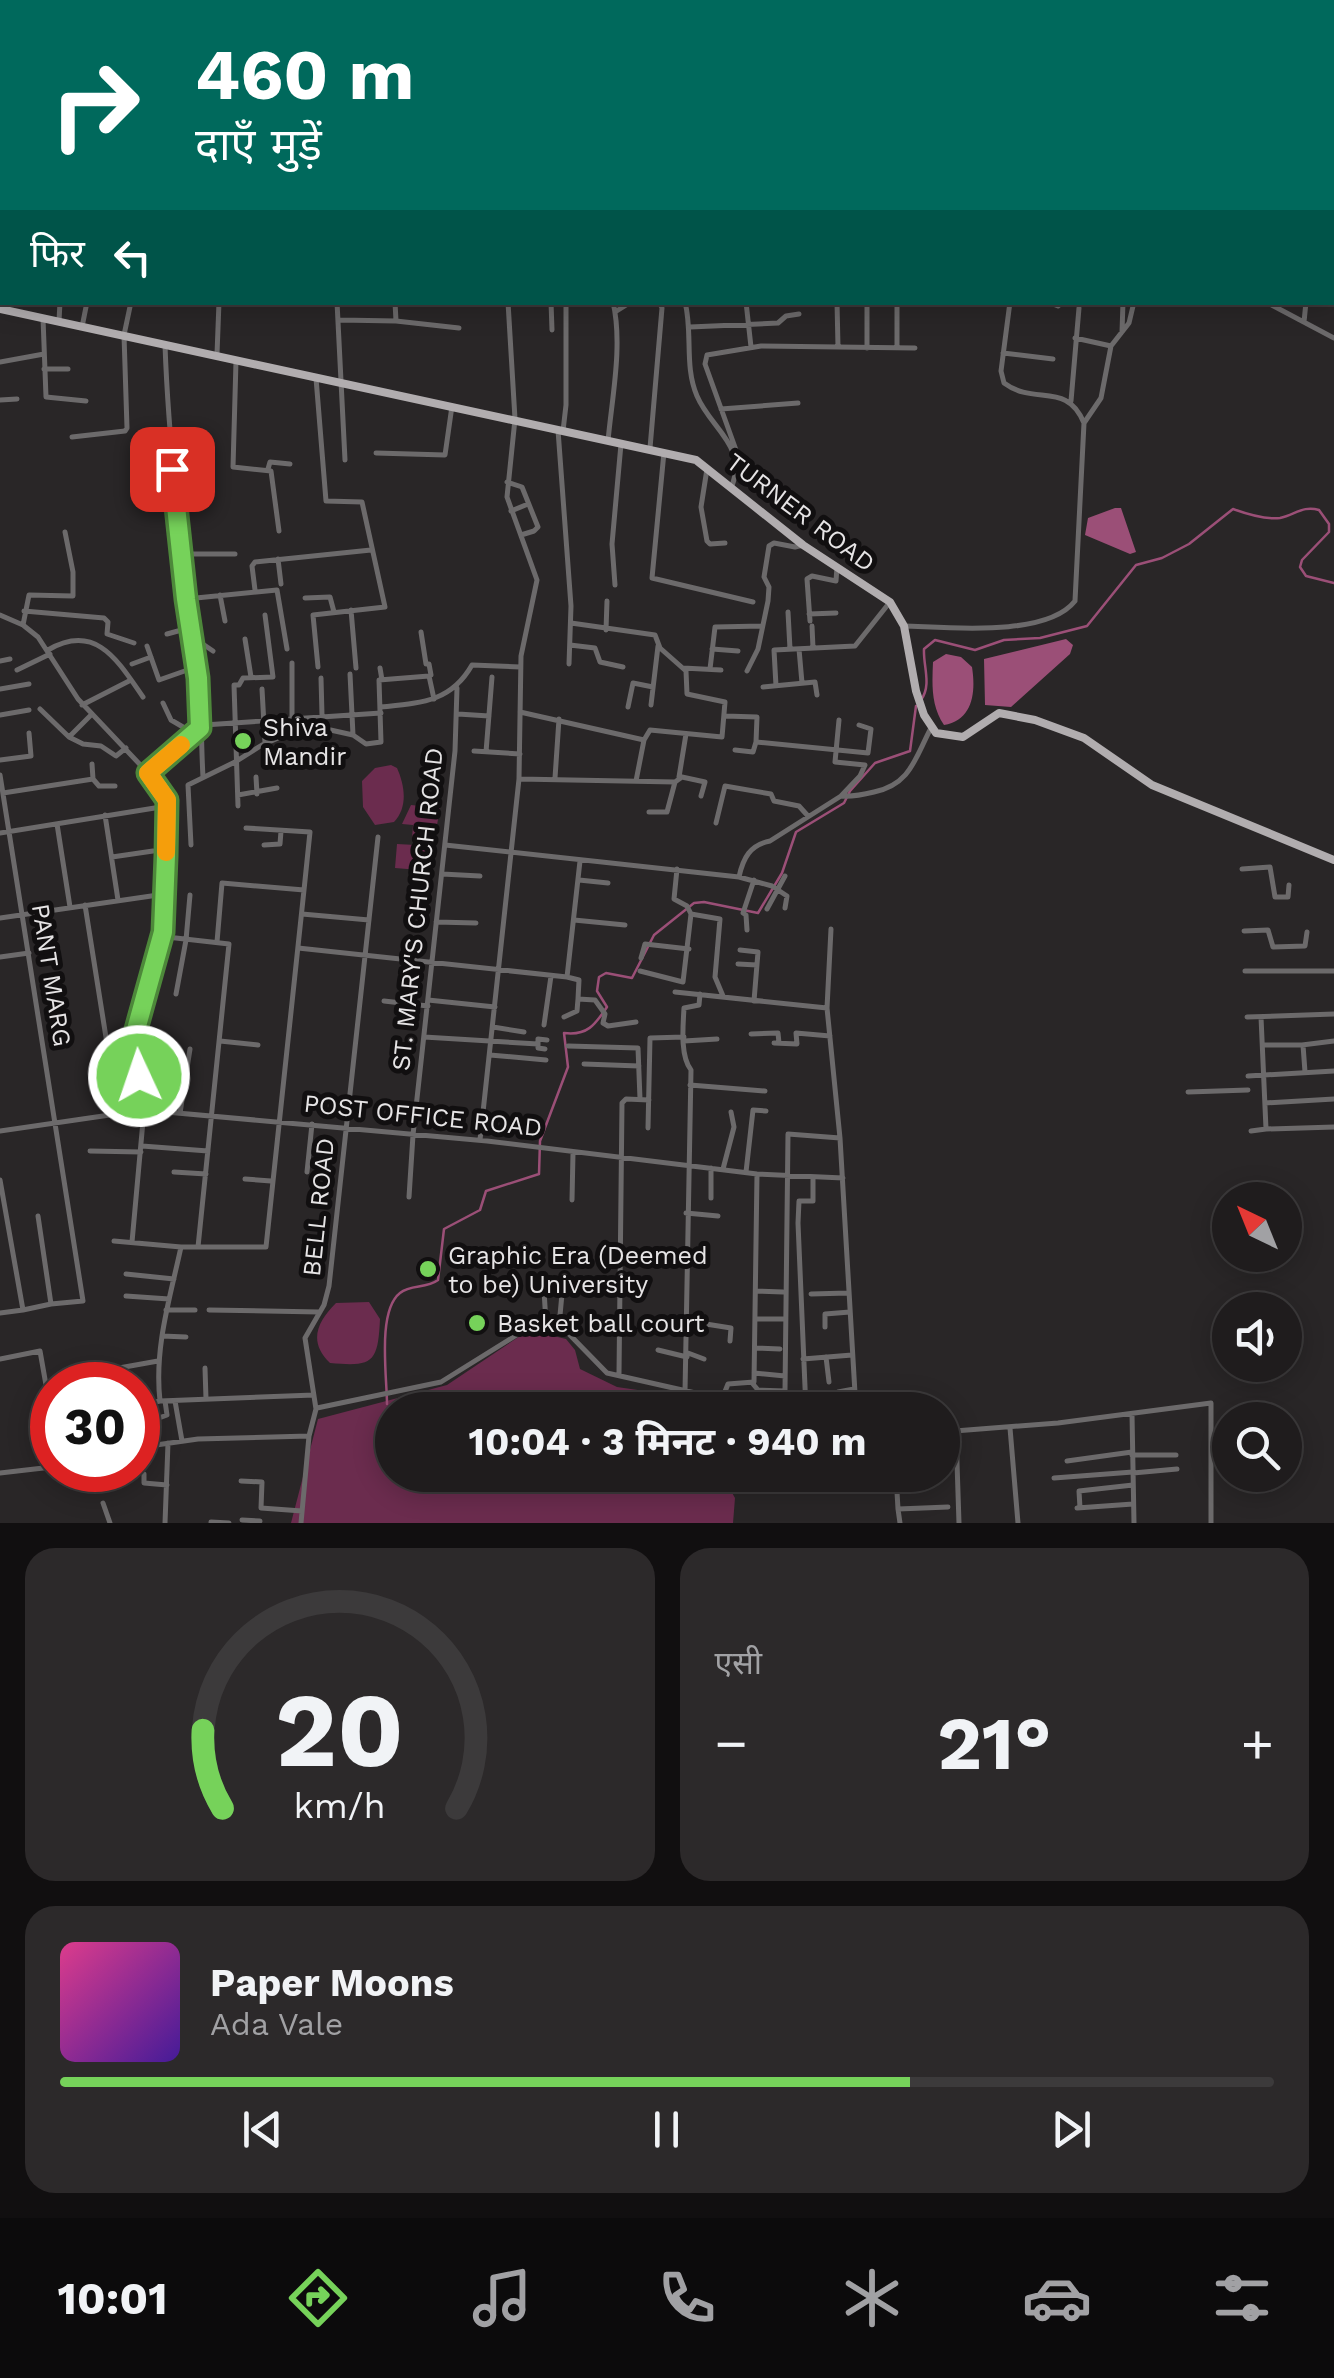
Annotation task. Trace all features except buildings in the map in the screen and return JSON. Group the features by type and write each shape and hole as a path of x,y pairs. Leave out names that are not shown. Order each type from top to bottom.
{"main road":[{"name":"TURNER ROAD","path":"0,309 12,307 59,322 664,452 707,466 803,545 890,602 904,626 916,691 930,728"},
{"path":"930,728 947,736 962,737 990,716 1035,720 1092,742 1152,784 1334,860"}],"street":[{"path":"59,322 60,305"},
{"path":"82,326 86,305"},
{"path":"72,436 126,429 124,336 130,305"},
{"path":"217,356 218,305"},
{"path":"338,305 346,460"},
{"path":"395,305 396,321"},
{"path":"480,1140 519,778 520,667 537,580 511,510 507,482 515,420 508,305"},
{"path":"551,305 552,330"},
{"path":"566,305 566,405 560,430 571,623 569,664"},
{"path":"608,441 614,385 614,305"},
{"path":"615,312 626,305"},
{"path":"650,450 661,305"},
{"path":"685,305 696,393 704,410 724,432 736,464"},
{"path":"746,305 751,347"},
{"path":"837,305 838,348"},
{"path":"867,305 867,348"},
{"path":"896,305 897,348"},
{"path":"1010,305 1001,376 1007,386 1027,394 1071,401"},
{"path":"1122,305 1122,332"},
{"path":"904,626 1006,628 1072,606 1076,597 1084,422 1103,392 1111,346 1129,323 1133,305"},
{"path":"1273,305 1334,338"},
{"path":"1304,322 1306,305"},
{"path":"1078,308 1071,401 1084,422"},
{"path":"552,312 566,314"},
{"path":"690,327 778,323 799,314"},
{"path":"43,318 46,398 86,401"},
{"path":"340,320 459,328"},
{"path":"1075,338 1111,346"},
{"path":"165,346 203,777"},
{"path":"732,486 736,450 705,358 710,354 751,347 916,348"},
{"path":"1003,353 1052,359"},
{"path":"0,362 44,354"},
{"path":"236,360 233,467 268,469"},
{"path":"44,369 68,369"},
{"path":"316,378 326,501 361,501 385,607 312,616 318,667"},
{"path":"0,400 17,399"},
{"path":"722,410 798,403"},
{"path":"376,453 445,455 452,406"},
{"path":"615,585 612,544 621,444"},
{"path":"664,452 652,578 753,602"},
{"path":"279,531 268,469 270,462 290,464"},
{"path":"707,466 702,504 707,540 712,544 725,543"},
{"path":"507,482 522,487 538,528 521,535"},
{"path":"511,510 528,504"},
{"path":"22,625 29,595 72,598 74,578 65,532"},
{"path":"747,671 758,649 770,586 764,578 769,546 803,545"},
{"path":"255,590 254,562 371,550"},
{"path":"181,554 235,554"},
{"path":"278,559 281,584"},
{"path":"813,648 808,578 836,581 837,567"},
{"path":"186,599 255,590 278,592 287,650"},
{"path":"220,595 225,620"},
{"path":"305,598 330,596 334,612"},
{"path":"606,630 607,601"},
{"path":"776,686 774,650 855,646 890,602"},
{"path":"351,610 356,668"},
{"path":"24,612 104,618 108,622 107,634 134,643"},
{"path":"788,612 790,649"},
{"path":"810,620 836,613"},
{"path":"238,806 234,686 240,685 243,678 273,677 266,614"},
{"path":"0,615 35,634 82,705 148,773 164,793 167,806 163,932 132,1048 144,1110 132,1242"},
{"path":"571,623 655,635 683,668 687,694 723,700 722,737 652,729 644,740 636,782"},
{"path":"710,669 715,627 762,626"},
{"path":"167,634 190,632 212,652"},
{"path":"421,632 434,699"},
{"path":"245,638 251,678"},
{"path":"17,670 66,641 94,643 108,652 143,697"},
{"path":"651,705 658,643"},
{"path":"570,645 595,648 600,662 623,667"},
{"path":"148,646 158,680 196,667"},
{"path":"799,648 802,683"},
{"path":"712,649 738,651"},
{"path":"132,664 151,657"},
{"path":"0,661 10,660"},
{"path":"191,845 188,785 292,732 292,663"},
{"path":"148,773 200,728 381,710 434,699 457,688 472,665 520,667"},
{"path":"380,668 382,680"},
{"path":"683,668 720,670"},
{"path":"350,674 352,735"},
{"path":"486,752 492,677"},
{"path":"321,678 329,729"},
{"path":"306,734 329,729 352,735 366,744 381,742 379,680 431,678"},
{"path":"82,705 131,680"},
{"path":"763,687 815,682 817,695"},
{"path":"628,707 633,683 653,686"},
{"path":"0,689 28,684"},
{"name":"ST. MARY'S CHURCH ROAD","path":"409,1196 412,1135 458,714 457,688"},
{"path":"262,690 265,743"},
{"path":"163,703 171,720 183,727 184,742"},
{"path":"0,716 29,710"},
{"path":"40,710 69,737 84,744 102,746 117,756 126,748"},
{"path":"520,712 644,740"},
{"path":"458,714 489,716"},
{"path":"69,737 91,715"},
{"path":"725,716 757,718 752,752 735,750"},
{"path":"555,778 558,719"},
{"path":"839,720 835,762 864,765 844,797"},
{"path":"756,742 868,753 870,729 859,724"},
{"path":"739,877 743,860 756,844 771,840 844,797 896,786 906,776 930,728"},
{"path":"0,760 31,756 29,733"},
{"path":"649,812 667,812 686,734"},
{"path":"474,751 520,754"},
{"path":"92,764 99,786 115,786"},
{"name":"PANT MARG","path":"0,775 83,1300 51,1304"},
{"path":"256,777 256,794"},
{"path":"519,778 705,782 702,796"},
{"path":"3,793 94,779"},
{"path":"716,823 725,786 770,794 774,800 799,806 809,817"},
{"path":"238,795 277,788"},
{"path":"0,833 167,806"},
{"path":"105,815 118,900"},
{"path":"57,824 70,907"},
{"path":"114,1241 181,1247 266,1247 310,832 246,828"},
{"path":"264,844 280,844 281,831"},
{"name":"BELL ROAD","path":"301,1523 309,1436 316,1409 305,1338 329,1286 378,838"},
{"path":"445,845 739,877 787,896 785,908"},
{"path":"112,856 153,852"},
{"path":"568,977 580,861"},
{"path":"1242,870 1271,868 1275,897 1288,897 1289,885"},
{"path":"677,869 674,899 689,910 720,919 714,977 723,996"},
{"path":"442,874 480,876"},
{"path":"767,909 774,888 785,876"},
{"path":"579,880 608,883"},
{"path":"747,930 744,911 754,880"},
{"path":"216,942 222,883 304,890"},
{"path":"0,918 165,894"},
{"path":"176,994 190,895"},
{"path":"85,905 118,1113"},
{"path":"640,972 684,982 689,910"},
{"path":"302,914 369,920"},
{"path":"574,920 625,925"},
{"path":"436,922 476,923"},
{"path":"831,929 827,1008 840,1138 854,1392"},
{"path":"1244,931 1268,930 1273,947 1305,946 1307,932"},
{"path":"163,932 167,937 229,944 198,1247"},
{"path":"641,958 651,945 688,949"},
{"path":"298,948 580,980 576,1010 564,1017"},
{"path":"740,950 758,952 754,1001"},
{"path":"0,958 29,953"},
{"path":"738,964 756,966"},
{"path":"1246,971 1334,971"},
{"path":"544,1025 551,976"},
{"path":"675,992 827,1008"},
{"path":"316,1409 441,1382 528,1328 546,1323 559,1326 607,1372 685,1392 691,1070 686,1062 684,1008 698,1006 700,994"},
{"path":"578,999 595,1000 604,1012 603,1023 608,1026 636,1022"},
{"path":"384,1001 495,1006"},
{"path":"1247,1017 1334,1014"},
{"path":"1262,1017 1266,1129"},
{"path":"493,1027 524,1032"},
{"path":"751,1034 778,1033 776,1043 797,1044 796,1033 830,1036"},
{"path":"134,1036 158,1039"},
{"path":"424,1037 538,1044"},
{"path":"648,1128 650,1038 716,1039"},
{"path":"220,1040 258,1046"},
{"path":"538,1044 538,1040 547,1040"},
{"path":"1263,1045 1334,1041"},
{"path":"538,1044 538,1048 545,1049"},
{"path":"1302,1044 1305,1072"},
{"path":"568,1046 635,1046 639,1050 640,1098"},
{"path":"180,1112 190,1049"},
{"path":"490,1055 546,1060"},
{"path":"584,1064 639,1066"},
{"path":"1248,1076 1334,1071"},
{"path":"690,1085 765,1091"},
{"path":"1188,1092 1248,1090"},
{"path":"1264,1103 1334,1099"},
{"path":"619,1374 622,1101 649,1100"},
{"name":"POST OFFICE ROAD","path":"0,1131 144,1110 180,1112 540,1146 757,1174 842,1178"},
{"path":"746,1172 754,1110 766,1111"},
{"path":"723,1169 734,1128 732,1112"},
{"path":"307,1172 312,1124"},
{"path":"1251,1130 1334,1127"},
{"path":"757,1174 754,1384 758,1390 784,1391 788,1134 840,1138"},
{"path":"90,1152 208,1151"},
{"path":"572,1200 573,1152"},
{"path":"711,1168 711,1198"},
{"path":"174,1172 206,1174"},
{"path":"805,1392 799,1202 813,1201 814,1177"},
{"path":"244,1179 272,1181"},
{"path":"0,1180 23,1310"},
{"path":"686,1213 718,1216"},
{"path":"0,1313 51,1304 38,1216"},
{"path":"160,1418 167,1416 158,1361 181,1247"},
{"path":"126,1274 174,1278"},
{"path":"543,1274 546,1323"},
{"path":"559,1326 563,1283"},
{"path":"756,1290 784,1292"},
{"path":"811,1294 849,1293"},
{"path":"126,1296 169,1299"},
{"path":"166,1310 195,1310"},
{"path":"209,1310 319,1312"},
{"path":"826,1326 825,1314 850,1312"},
{"path":"756,1319 784,1319"},
{"path":"687,1321 732,1328 730,1341"},
{"path":"162,1336 186,1337"},
{"path":"755,1348 780,1349"},
{"path":"658,1350 704,1359"},
{"path":"0,1359 40,1351 42,1362"},
{"path":"803,1359 852,1355"},
{"path":"826,1357 829,1382"},
{"path":"152,1362 158,1361"},
{"path":"206,1368 206,1399"},
{"path":"754,1373 784,1376"},
{"path":"725,1392 728,1384 754,1384"},
{"path":"838,1392 854,1388"},
{"path":"160,1402 314,1395"},
{"path":"175,1400 182,1442"},
{"path":"960,1432 1212,1403 1211,1523"},
{"path":"1132,1414 1134,1523"},
{"path":"1010,1428 1018,1523"},
{"path":"160,1444 309,1436"},
{"path":"165,1523 168,1443"},
{"path":"1067,1461 1132,1454 1176,1455"},
{"path":"0,1474 30,1470"},
{"path":"1054,1478 1177,1470"},
{"path":"241,1481 262,1482 260,1522 242,1520"},
{"path":"160,1485 167,1485"},
{"path":"1133,1485 1079,1491 1078,1508 1134,1504"},
{"path":"897,1492 900,1523"},
{"path":"958,1492 959,1523"},
{"path":"103,1503 110,1523"},
{"path":"261,1508 302,1511"},
{"path":"898,1509 948,1508"},
{"path":"212,1522 227,1523"}],"shaded area":[{"path":"1121,508 1136,552 1130,554 1085,535 1088,518"},
{"path":"1066,639 1073,645 1070,654 1011,707 985,705 984,659"},
{"path":"946,654 961,657 972,667 973,686 967,711 944,725 935,703 933,662"},
{"path":"375,768 397,768 402,782 402,810 394,822 375,825 363,807 362,781"},
{"path":"411,805 440,808 434,842 412,839 413,825 402,824"},
{"path":"397,844 434,846 431,871 395,868"},
{"path":"369,1302 380,1319 375,1353 356,1364 330,1363 317,1340 324,1317 336,1303"},
{"path":"529,1330 566,1339 575,1350 580,1369 617,1387 652,1392 420,1392 447,1385"},
{"path":"375,1404 375,1492 732,1492 735,1498 733,1523 291,1523 318,1419"}],"waterway":[{"path":"921,700 927,682 924,649 935,640 975,650 1004,640 1040,638 1087,626 1136,565 1162,558 1189,544 1233,509 1274,518 1319,510 1329,524 1329,532 1300,567 1306,576 1334,583"},
{"path":"386,1392 388,1314 404,1290 438,1280 444,1229 480,1210 486,1191 539,1174 540,1141 568,1067 564,1033 590,1028 607,1007 597,991 599,977 606,973 632,978 654,935 694,903 758,913 782,873 796,832 844,803 875,763 910,751 916,706"}],"slow traffic":[{"path":"166,852 167,800 148,773 181,745"}],"place":[{"name":"Shiva Mandir","path":"243,741"},
{"name":"Graphic Era (Deemed to be) University","path":"428,1269"},
{"name":"Basket ball court","path":"477,1323"}],"route":[{"path":"139,1076 132,1044 163,932 166,856 167,800 148,773 200,728 198,678 172,469"}]}
